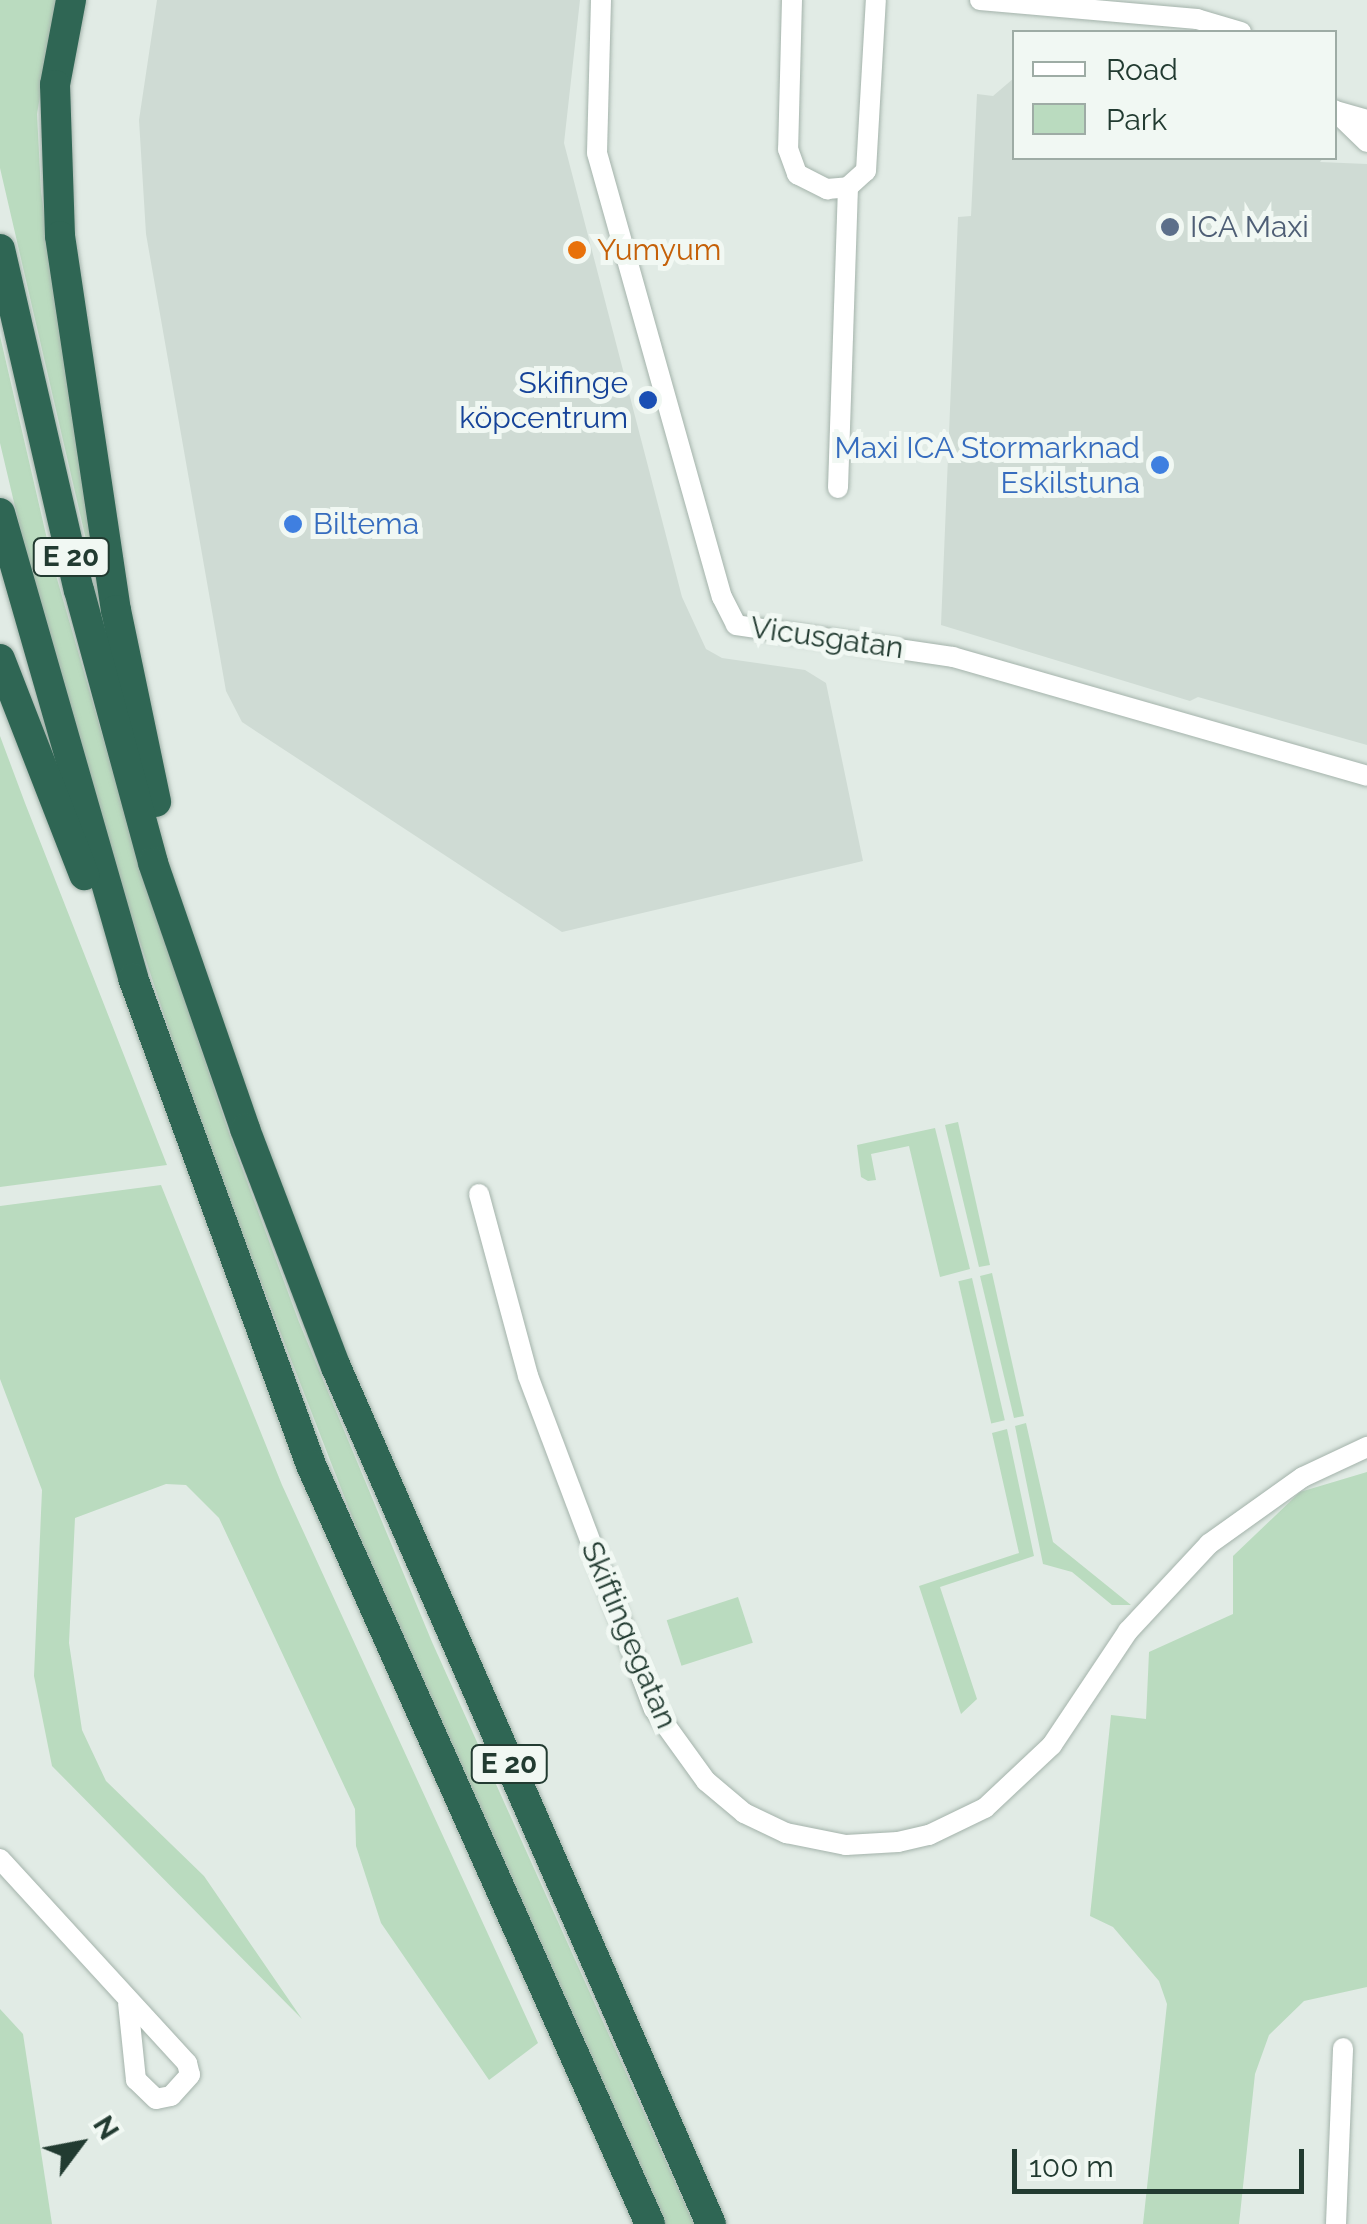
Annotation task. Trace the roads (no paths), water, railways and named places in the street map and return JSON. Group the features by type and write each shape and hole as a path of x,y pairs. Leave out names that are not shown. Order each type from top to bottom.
{"highway":[{"name":"E 20","path":"71,0 55,85 60,236 116,610 158,813 153,863"},
{"name":"E 20","path":"0,249 79,590 153,863 336,1367 711,2224"},
{"name":"E 20","path":"0,513 134,978 310,1465 650,2224"},
{"name":"E 20","path":"0,659 43,778 134,978"}],"street":[{"name":"Vicusgatan","path":"601,0 597,153 736,626 953,657 1367,776"},
{"path":"792,0 791,162 808,184 848,187 866,171 876,0"},
{"path":"980,0 1197,19 1234,30"},
{"path":"1337,112 1367,120"},
{"path":"1337,113 1367,142"},
{"path":"838,488 848,187"},
{"name":"Skiftingegatan","path":"479,1194 528,1376 654,1709 706,1781 744,1814 786,1833 846,1845 898,1842 930,1835 985,1808 1052,1745 1128,1631 1209,1544 1303,1477 1367,1447"},
{"path":"0,1859 128,2003"},
{"path":"1336,2224 1344,2048"}],"place":[{"name":"ICA Maxi","path":"1170,227"},
{"name":"Yumyum","path":"577,250"},
{"name":"Skifinge köpcentrum","path":"648,400"},
{"name":"Maxi ICA Stormarknad Eskilstuna","path":"1160,465"},
{"name":"Biltema","path":"293,524"}]}
